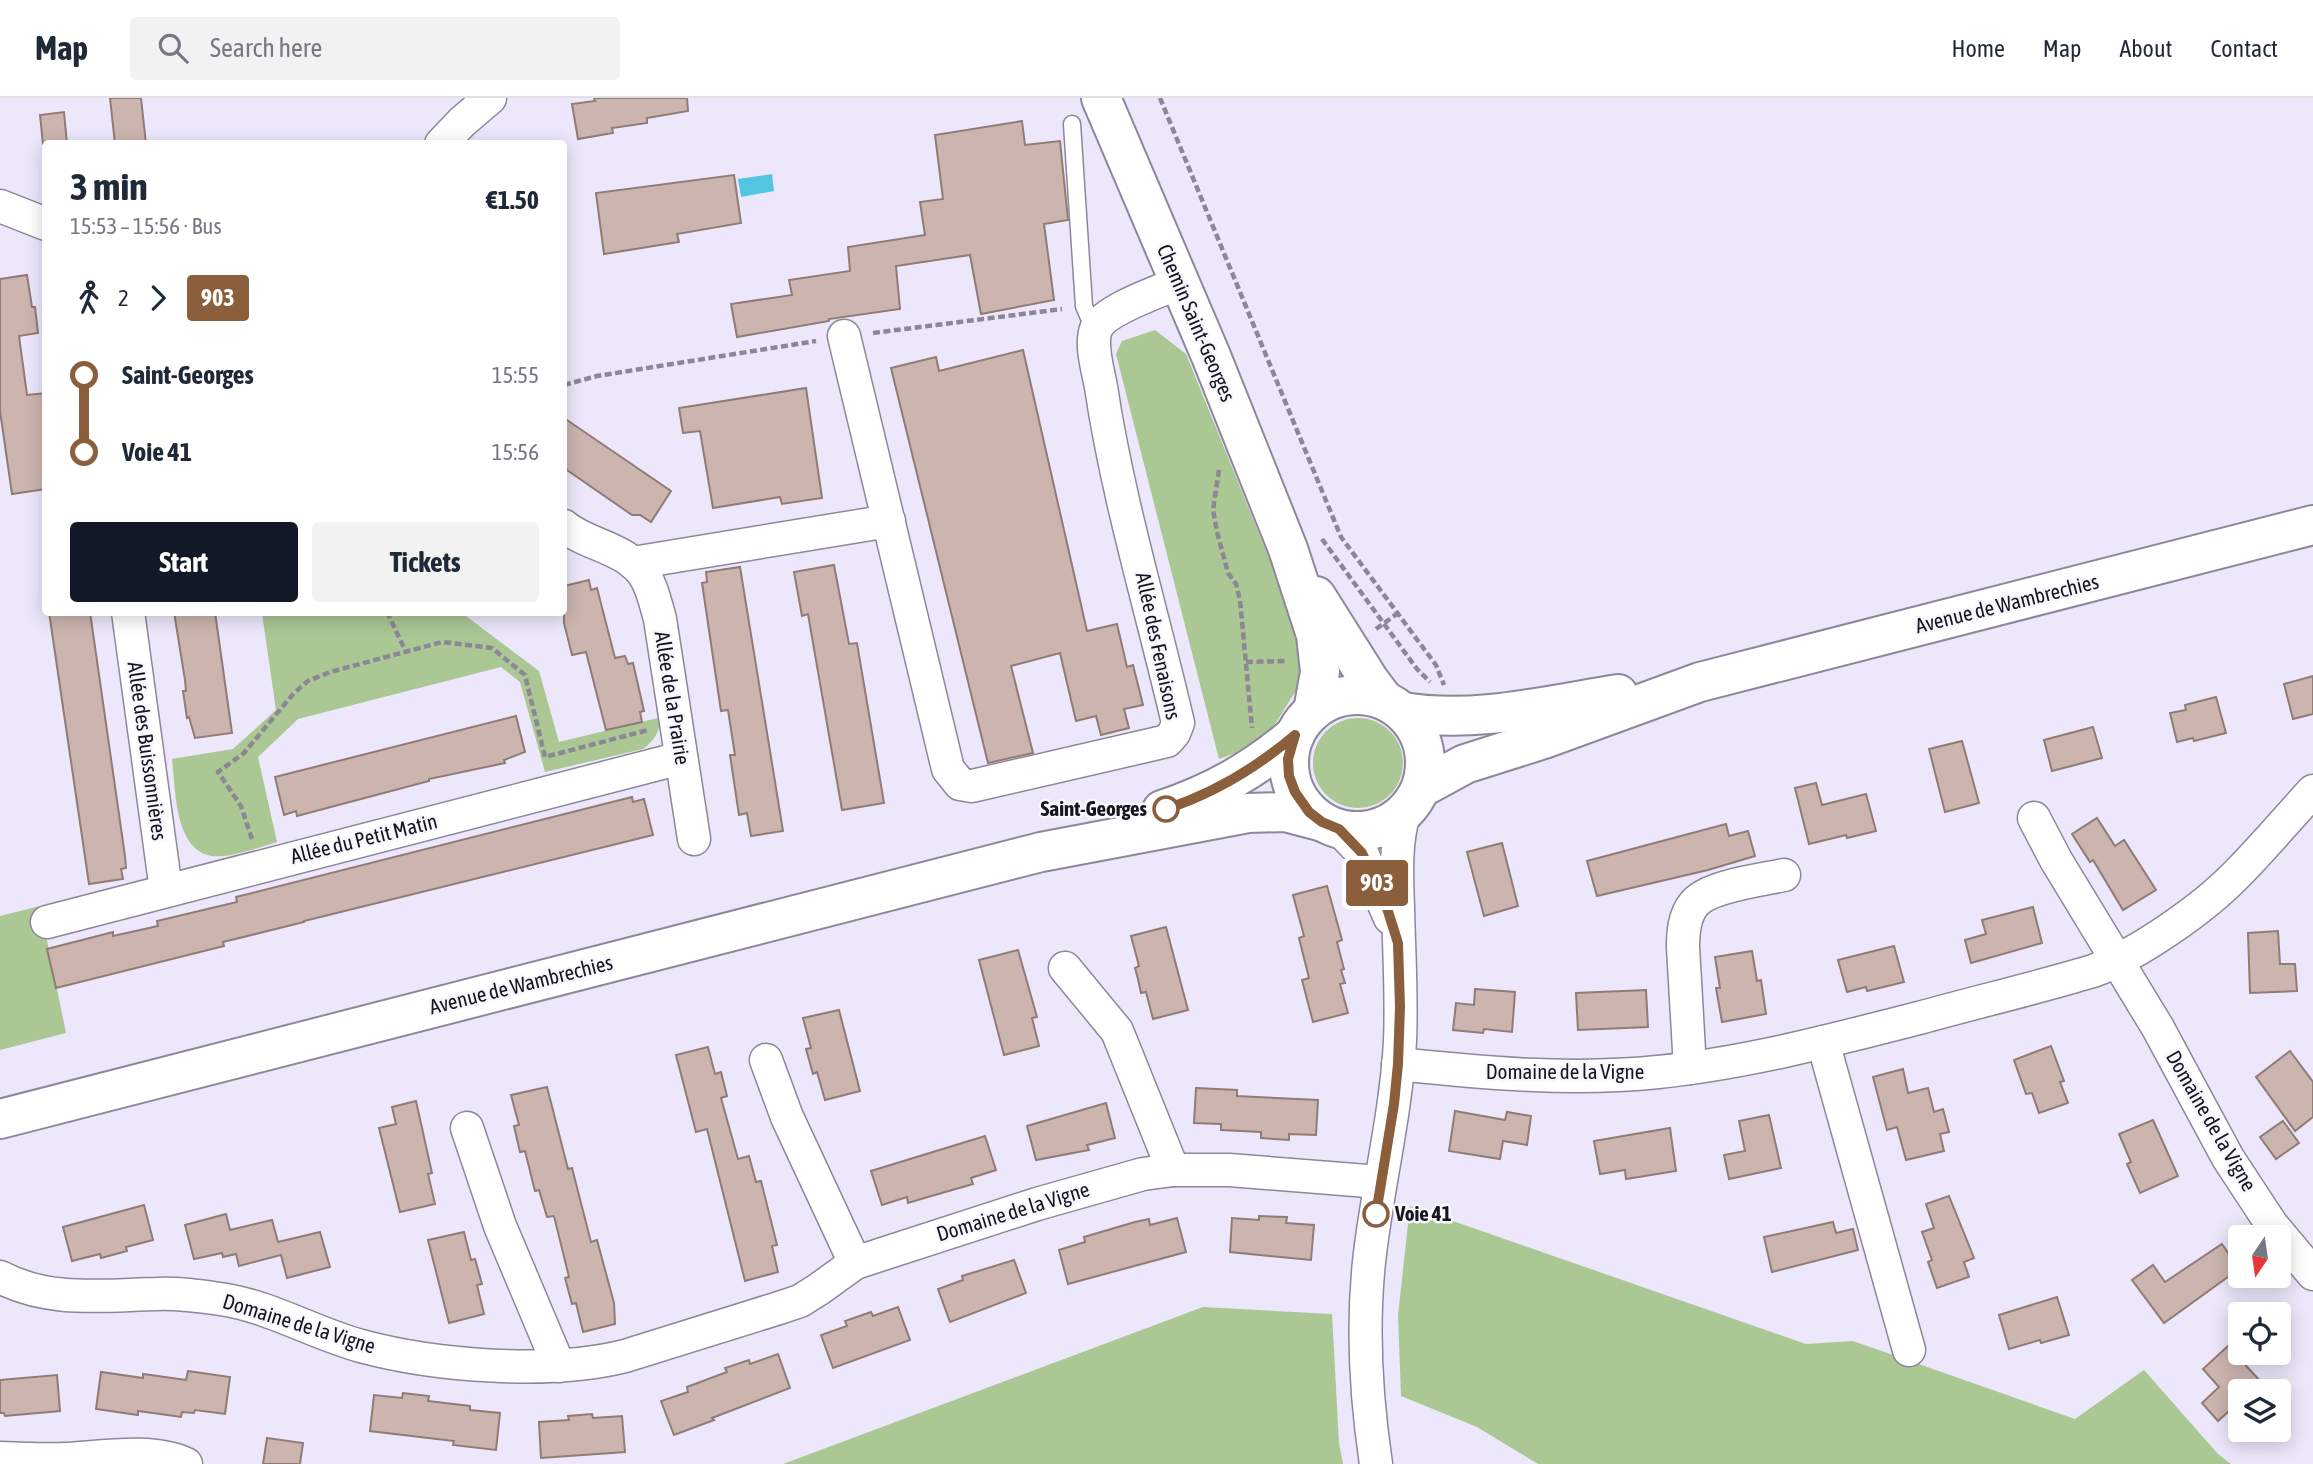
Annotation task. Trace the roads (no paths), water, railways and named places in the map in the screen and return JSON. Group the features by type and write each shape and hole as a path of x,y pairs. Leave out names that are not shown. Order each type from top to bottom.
{"main road":[{"name":"Chemin Saint-Georges","path":"1101,98 1211,356 1288,549 1316,635 1320,672 1304,723"},
{"name":"Avenue de Wambrechies","path":"1413,801 1465,764 1544,739 1700,682 2313,525"},
{"name":"Chemin Saint-Georges","path":"1288,549 1368,680 1394,706"},
{"name":"Avenue de Wambrechies","path":"1394,706 1438,716 1471,715 1700,682"},
{"path":"1366,695 1394,706 1419,735 1425,752 1425,771 1413,801 1390,823 1374,830 1356,832 1331,826 1304,806 1292,784 1288,759 1304,723 1329,701 1347,696 1366,695"},
{"name":"Avenue de Wambrechies","path":"1041,852 1210,792 1257,766 1304,723"},
{"name":"Avenue de Wambrechies","path":"0,1119 1041,852 1248,813 1285,812 1331,826"}],"street":[{"path":"445,140 490,98"},
{"path":"0,206 42,222"},
{"path":"1095,332 1108,316 1179,283"},
{"name":"Allée des Fenaisons","path":"844,336 948,769 960,784 972,786 1167,741 1178,723 1107,425 1095,332"},
{"path":"567,528 633,563 889,521"},
{"name":"Allée de la Prairie","path":"633,563 645,576 660,619 694,839"},
{"name":"Allée des Buissonnières","path":"129,616 166,890"},
{"name":"Allée du Petit Matin","path":"47,922 681,758"},
{"name":"Domaine de la Vigne","path":"1398,1064 1474,1072 1544,1075 1632,1074 1690,1068 1823,1042 2061,980 2117,962 2189,915 2225,886 2313,792"},
{"path":"1376,1464 1365,1336 1369,1262 1398,1064 1399,830 1413,801"},
{"name":"Domaine de la Vigne","path":"2034,818 2056,860 2158,1028 2228,1158 2273,1225 2313,1273"},
{"path":"1331,826 1358,847 1367,861 1398,943"},
{"path":"1690,1068 1683,947 1684,930 1693,904 1716,891 1784,875"},
{"path":"1065,968 1117,1031 1173,1170"},
{"path":"1823,1042 1909,1350"},
{"path":"766,1060 787,1117 855,1263"},
{"path":"467,1128 500,1226 559,1366"},
{"name":"Domaine de la Vigne","path":"0,1278 27,1288 69,1296 158,1293 224,1299 267,1310 361,1346 416,1357 501,1365 559,1366 625,1356 779,1308 819,1289 855,1263 1102,1185 1173,1170 1229,1170 1380,1182"},
{"path":"0,1458 164,1458 186,1464"}],"lane":[{"path":"1072,124 1084,306 1095,332"}],"water":[{"path":"772,174 774,191 741,197 738,179"}],"place":[{"name":"Saint-Georges","path":"1166,809"},
{"name":"Voie 41","path":"1376,1214"}]}
